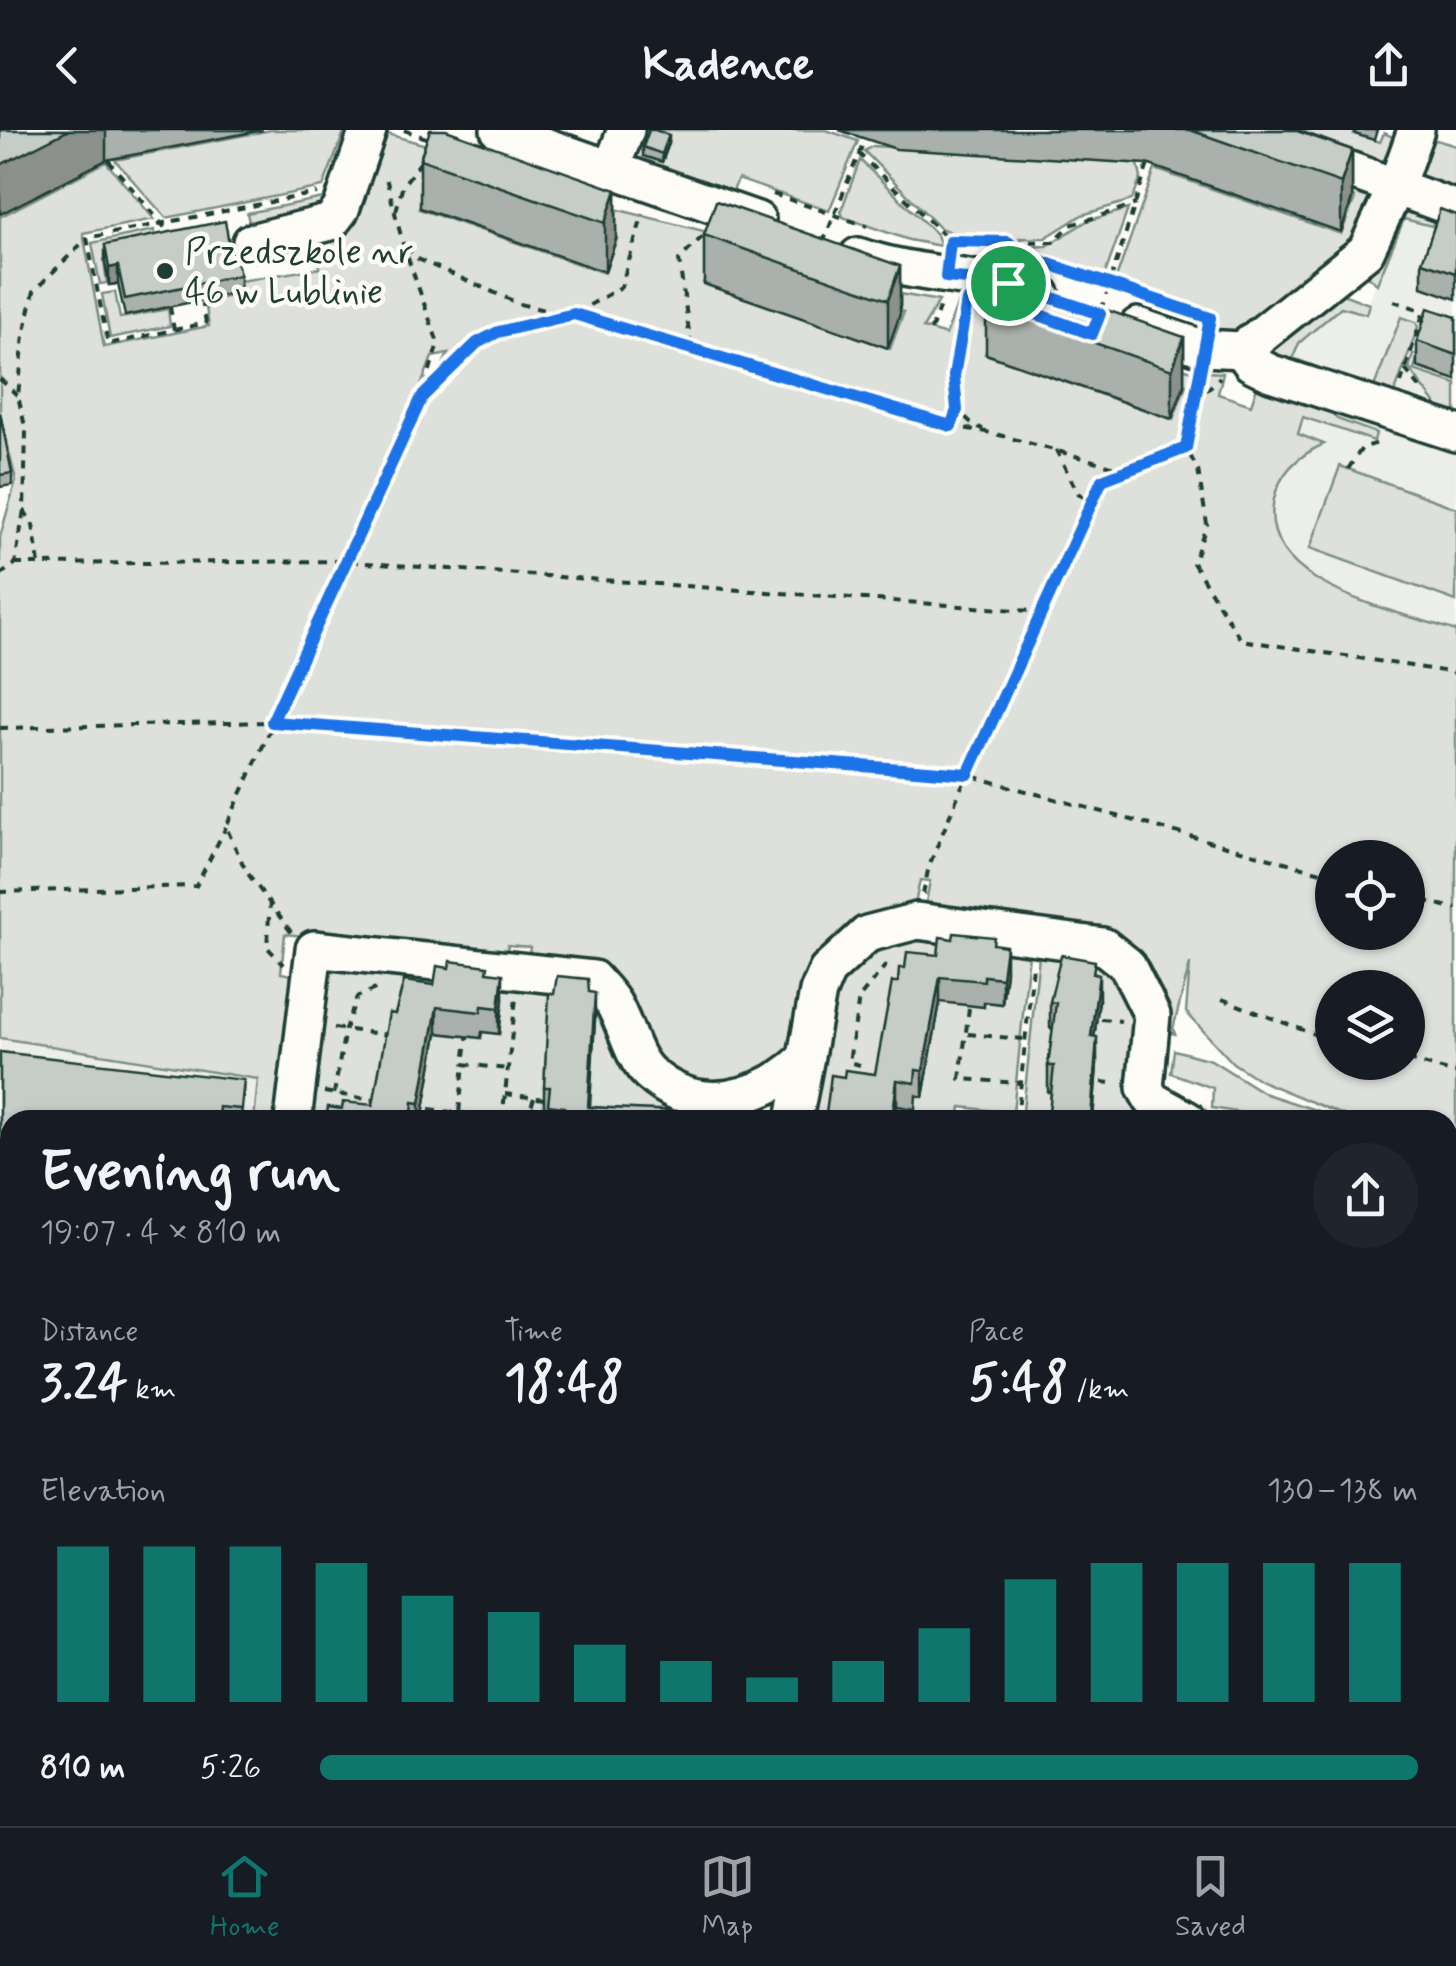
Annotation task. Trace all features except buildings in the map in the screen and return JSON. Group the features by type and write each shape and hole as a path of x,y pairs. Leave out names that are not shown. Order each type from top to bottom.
{"street":[{"path":"499,130 537,136 612,169 786,230"},
{"path":"612,169 626,130"},
{"path":"1240,130 1456,209"},
{"path":"824,244 913,273 950,295 1008,283 1097,302 1202,348 1242,350 1366,251 1396,189 1416,130"},
{"path":"251,242 331,222 341,209 368,132"},
{"path":"1242,350 1252,363 1271,373 1456,433"},
{"path":"796,1110 818,992 827,971 867,934 918,916 1102,946 1127,965 1152,1015 1145,1088 1152,1100 1170,1110"},
{"path":"295,1104 314,949 593,979 613,1002 648,1072 688,1097 733,1101 779,1083 804,1060"}],"path":[{"path":"404,130 434,140"},
{"path":"0,892 196,886 226,826 422,397 438,343 394,215 379,148 368,132"},
{"path":"824,244 864,141"},
{"path":"394,215 403,184 422,159 436,152"},
{"path":"858,152 950,241 1053,242 1071,225 1136,204"},
{"path":"108,160 165,226"},
{"path":"1097,302 1148,164"},
{"path":"15,564 24,510 26,431 18,396 20,361 34,291 87,238 165,226 327,190"},
{"path":"422,397 477,343 498,332 574,314 621,288 643,214 660,216"},
{"path":"691,346 679,260 712,228 703,225"},
{"path":"87,238 108,344 206,324 202,300"},
{"path":"950,241 957,410 951,426"},
{"path":"1008,242 1097,302 1160,301"},
{"path":"403,244 418,259 520,304 574,314 691,346 927,422 1056,448 1126,470"},
{"path":"931,330 950,295"},
{"path":"1394,301 1424,311"},
{"path":"170,307 174,330"},
{"path":"1202,348 1186,448 1198,470 1206,524 1193,564 1241,640 1456,674"},
{"path":"0,379 18,396"},
{"path":"957,410 969,424 992,433"},
{"path":"1348,469 1362,448 1384,441"},
{"path":"1056,448 1078,493 1091,504"},
{"path":"860,1065 849,1062 859,998 918,916 928,866 1102,480 1186,448"},
{"path":"24,510 33,525 39,564"},
{"path":"0,575 15,564 218,559 344,563 1044,612"},
{"path":"0,728 272,722 968,774 1315,870"},
{"path":"226,826 246,871 296,937 314,949"},
{"path":"1425,901 1456,909"},
{"path":"270,902 266,947 310,988"},
{"path":"1018,1110 1036,936"},
{"path":"503,1110 520,969"},
{"path":"334,1094 345,1029 358,996 387,984"},
{"path":"1222,1000 1315,1035"},
{"path":"969,1008 960,1079 1021,1083"},
{"path":"305,1025 398,1036"},
{"path":"459,1110 468,1032"},
{"path":"968,1034 1025,1039"},
{"path":"464,1064 507,1068"},
{"path":"1425,1065 1456,1073"},
{"path":"295,1104 334,1094 379,1100"},
{"path":"505,1094 550,1100"},
{"path":"530,1110 534,1098"}],"shaded area":[{"path":"271,130 345,130 323,187 166,218 115,160"},
{"path":"373,130 455,153 431,173 419,209 604,273 617,239 600,232 611,208 736,239 715,248 703,283 890,349 904,312 883,304 888,292 939,301 923,328 946,335 958,302 1003,307 985,354 1173,420 1186,385 1166,377 1170,364 1192,371 1223,373 1218,394 1251,405 1260,378 1324,403 1337,419 1376,433 1374,441 1303,417 1298,434 1324,444 1299,459 1281,481 1274,499 1274,529 1286,553 1307,573 1335,590 1456,631 1456,1110 1331,1110 1261,1081 1233,1063 1186,1012 1190,964 1173,1029 1175,1034 1160,1030 1129,956 924,913 930,881 920,880 913,914 800,1015 788,1050 760,1076 687,1087 631,1032 528,962 530,947 508,945 506,959 285,934 281,973 302,977 284,1110 255,1110 258,1079 0,1038 0,537 16,480 0,416 0,217 106,162 154,219 83,233 104,347 209,326 205,301 242,294 240,281 320,268 312,242","holes":["448,354 415,424 406,424 432,357"]},
{"path":"633,130 826,130 858,141 829,211 738,179 733,191 624,158"},
{"path":"1254,130 1355,130 1354,134 1380,142 1384,133 1395,138 1390,171"},
{"path":"1428,141 1456,146 1456,200 1409,184"},
{"path":"873,146 1123,162 1138,164 1141,178 1132,200 1082,215 1045,238 968,239 940,228 864,151"},
{"path":"860,160 937,235 941,246 909,240 843,217 841,211"},
{"path":"1155,169 1341,234 1355,198 1335,191 1341,175 1375,195 1357,247 1258,328 1206,339 1211,317 1114,284"},
{"path":"328,197 324,212 251,231 247,213"},
{"path":"1396,202 1441,209 1432,226 1404,219 1377,284 1363,273"},
{"path":"1410,203 1456,219 1456,665 1241,636 1266,385 1337,294 1368,302"},
{"path":"1128,209 1104,277 1015,247 1047,246 1087,221"},
{"path":"154,230 158,249 104,260 107,283 100,284 92,243"},
{"path":"1335,291 1369,304 1366,314 1341,307 1299,343 1293,358 1317,367 1317,374 1268,364 1266,347"},
{"path":"115,292 120,318 168,309 170,326 110,338 102,294"},
{"path":"1401,317 1416,322 1418,327 1390,406 1334,382 1339,375 1374,387"},
{"path":"1413,354 1418,355 1414,370 1456,384 1456,421 1446,418 1409,368"},
{"path":"1340,466 1456,508 1456,601 1310,548"},
{"path":"889,933 1030,944 1013,1110 806,1110 830,992"},
{"path":"1040,946 1104,954 1139,997 1136,1110 1023,1110"},
{"path":"334,962 585,984 662,1091 661,1110 303,1110 319,974"},
{"path":"0,1038 258,1079 255,1110 0,1110"},
{"path":"1174,1050 1211,1060 1266,1094 1315,1110 1212,1108 1213,1088 1171,1073"}],"place":[{"name":"Przedszkole nr 46 w Lublinie","path":"165,271"}],"route":[{"path":"950,241 1008,242 1022,255 1210,318 1202,348 1202,370 1186,426 1186,448 1102,480 968,774 272,722 422,397 477,343 498,332 574,314 812,382 927,422 951,426 957,410 954,376 967,301 1020,308 1092,334 1100,314 1008,283 946,277 950,241"}]}
